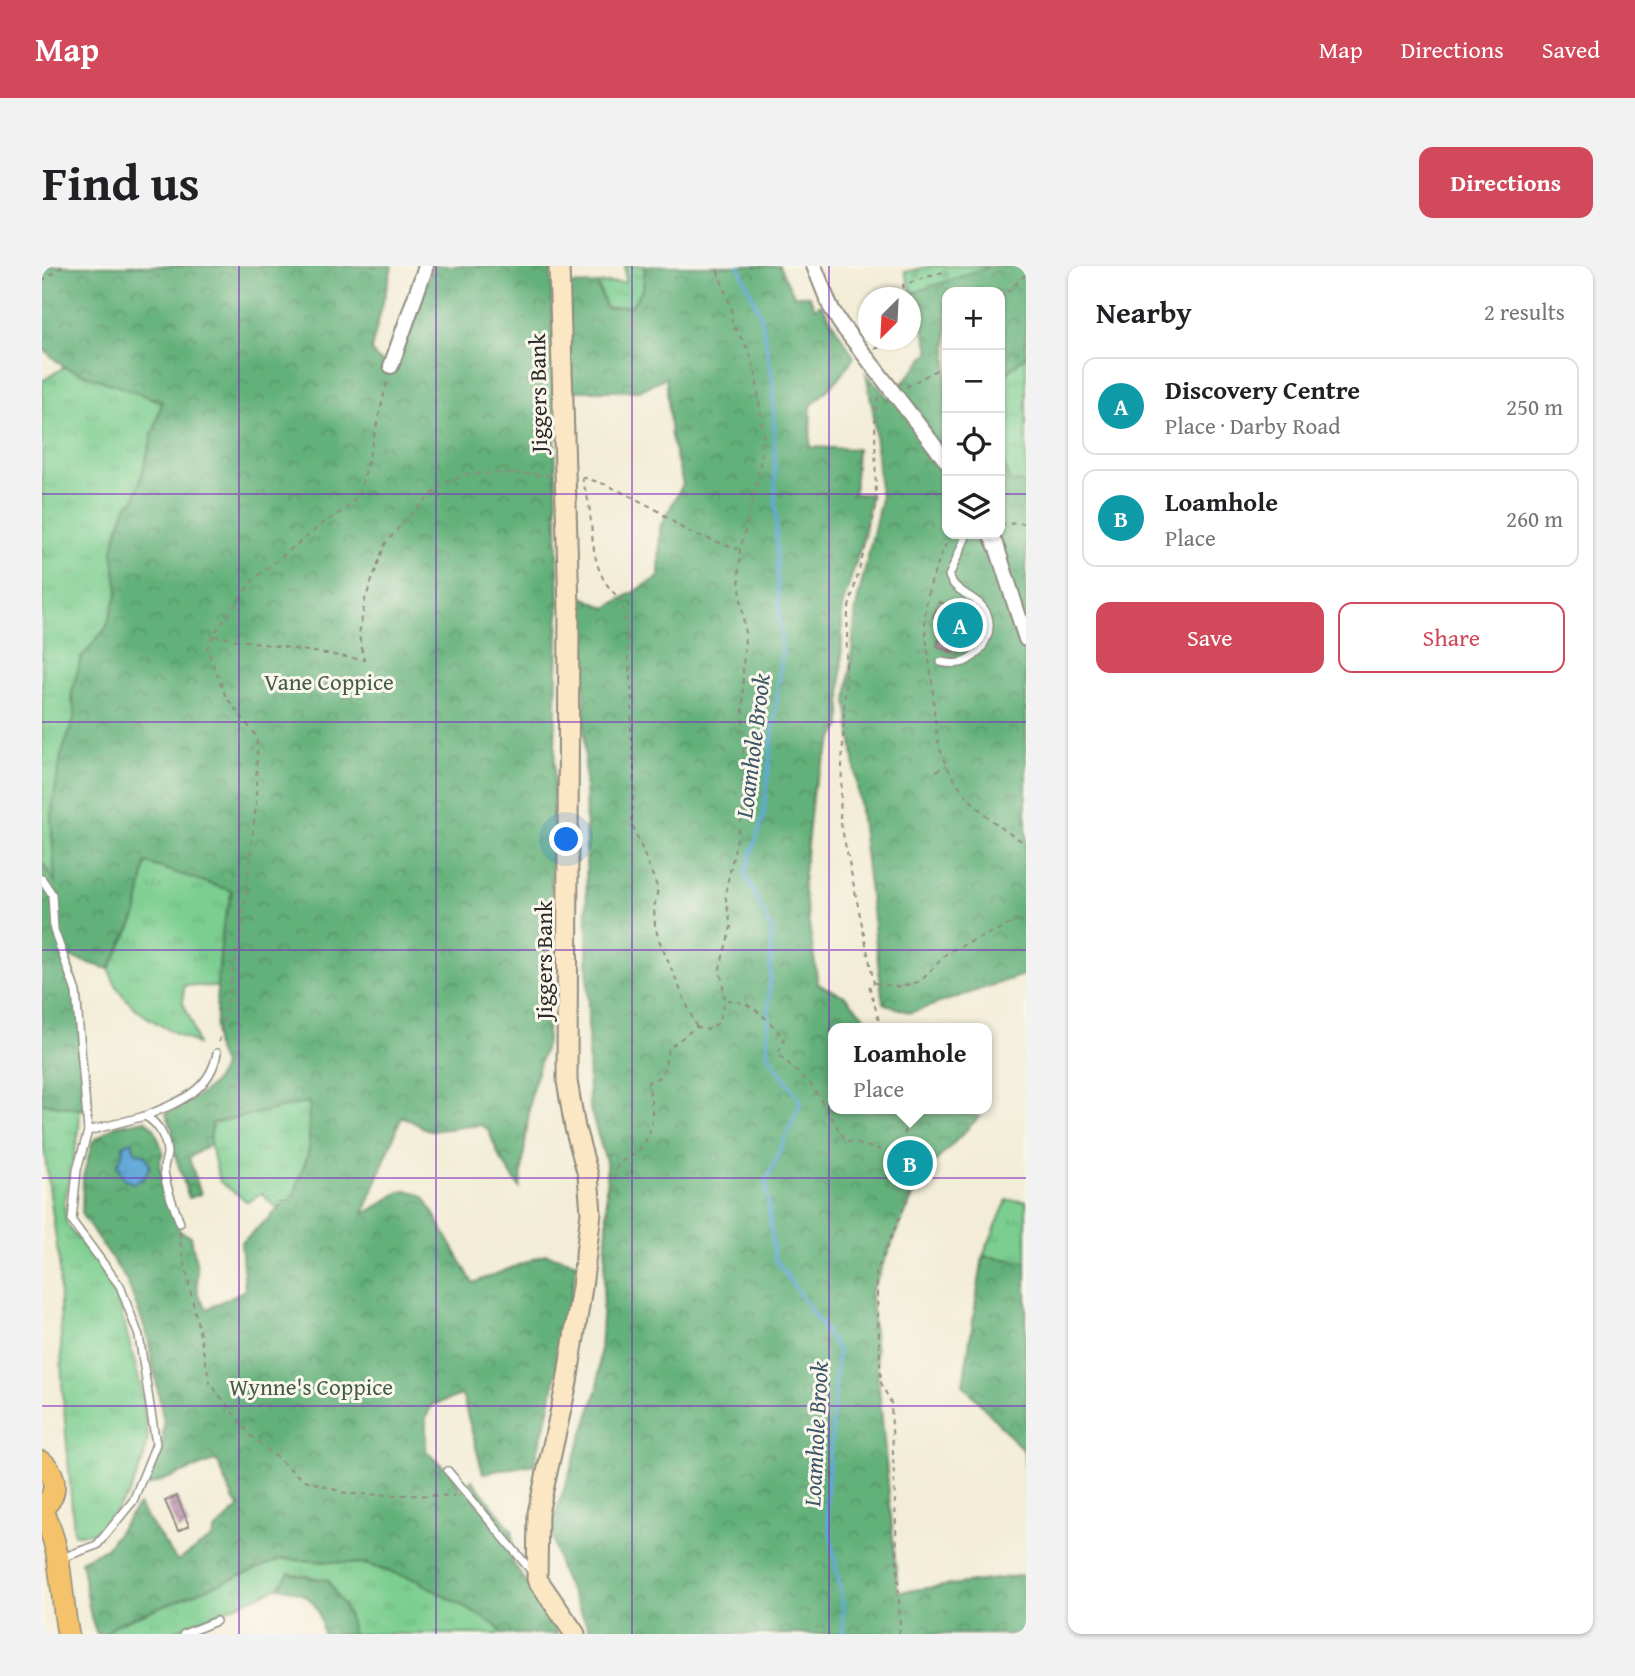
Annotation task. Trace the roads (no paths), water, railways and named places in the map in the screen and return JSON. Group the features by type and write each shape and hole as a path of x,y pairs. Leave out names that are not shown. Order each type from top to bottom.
{"main road":[{"path":"42,1462 50,1470 55,1487 42,1510 50,1525 58,1560 68,1634"}],"street":[{"path":"391,366 426,266"},
{"name":"Jiggers Bank","path":"537,1579 538,1513 567,1382 591,1213 588,1175 575,1128 567,1081 569,608 573,476 559,266"},
{"path":"814,266 830,306 863,354 942,456"},
{"path":"992,539 1026,639"},
{"path":"537,1579 575,1634"}],"lane":[{"path":"941,662 960,663 968,660 976,654 989,632 989,622 978,601 954,584 949,576 965,539"},
{"path":"42,879 52,894 54,930 76,992 88,1131 77,1170 72,1221 120,1286 139,1336 156,1444 134,1501 97,1545 58,1560"},
{"path":"88,1131 145,1116 188,1098 208,1077 217,1053"},
{"path":"145,1116 155,1121 164,1138 167,1155 164,1168 170,1197 180,1223"},
{"path":"448,1471 537,1579"},
{"path":"184,1634 216,1621"}],"water":[{"path":"132,1141 135,1151 146,1155 150,1166 143,1180 133,1183 125,1180 117,1166 123,1145"}],"waterway":[{"name":"Loamhole Brook","path":"739,266 761,316 773,382 777,571 782,653 763,819 745,874 772,930 767,1053 801,1102 766,1182 774,1257 838,1350 826,1508 843,1607 843,1634"}],"place":[{"name":"Discovery Centre","path":"960,625"},
{"name":"Loamhole","path":"910,1163"}],"park label":[{"name":"Vane Coppice","path":"329,682"},
{"name":"Wynne's Coppice","path":"311,1387"}]}
